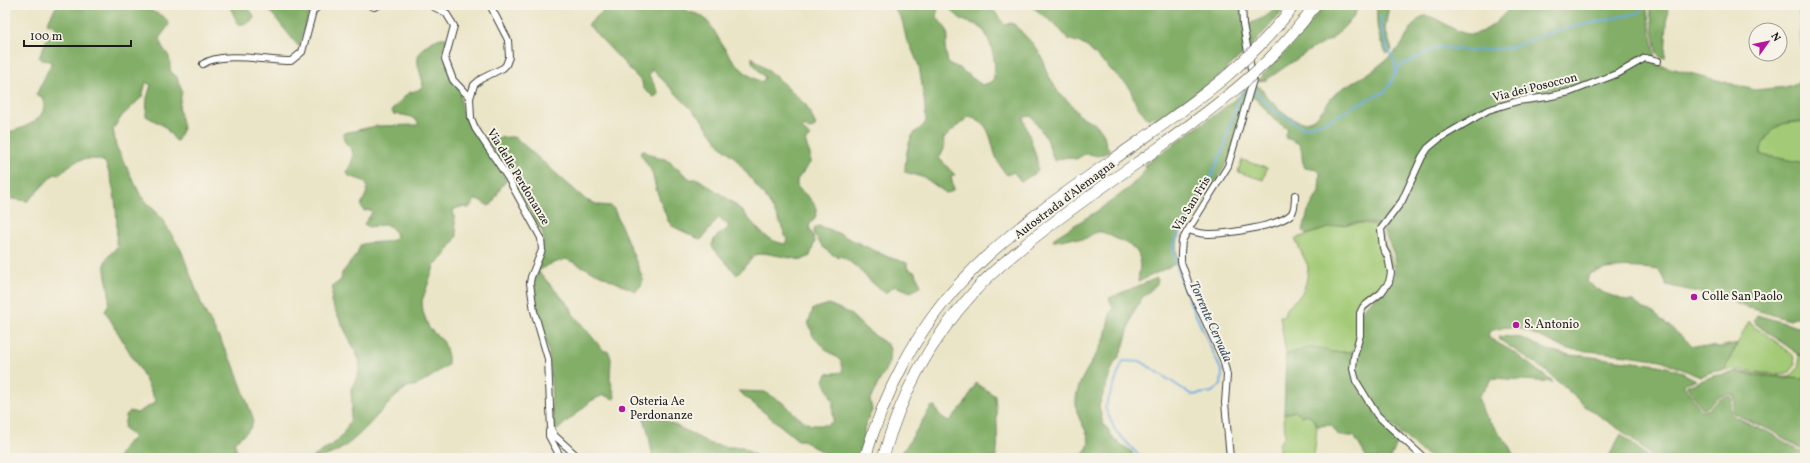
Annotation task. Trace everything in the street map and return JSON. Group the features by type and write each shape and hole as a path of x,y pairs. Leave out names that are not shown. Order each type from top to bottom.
{"highway":[{"name":"Autostrada d'Alemagna","path":"865,458 872,435 890,389 937,312 962,282 986,257 1029,220 1237,69 1257,49 1294,5"},
{"name":"Autostrada d'Alemagna","path":"883,458 888,440 906,395 928,352 949,321 974,291 997,268 1069,210 1200,118 1246,82 1291,37 1315,5"}],"street":[{"path":"203,64 210,60 221,58 291,62 302,52 313,10 320,5"},
{"path":"370,5 374,7 379,5"},
{"path":"430,5 446,12 454,26 445,59 453,80 470,98"},
{"name":"Via delle Perdonanze","path":"490,5 508,40 509,57 506,65 480,79 474,85 470,98 471,118 475,128 508,178 539,233 542,242 542,250 530,277 530,283 534,311 548,359 551,429 549,431 549,436 560,458"},
{"name":"Via San Fris","path":"1230,458 1225,403 1228,380 1181,262 1182,241 1228,166 1253,80 1243,24 1242,5"},
{"name":"Via dei Posoccon","path":"1424,458 1377,415 1356,381 1353,370 1355,350 1360,335 1360,313 1363,306 1381,293 1389,282 1391,273 1388,257 1382,248 1381,229 1402,201 1422,158 1428,148 1440,138 1488,110 1518,101 1547,98 1570,92 1619,73 1645,58 1658,62"},
{"path":"1188,230 1210,234 1272,224 1285,219 1292,213 1295,204 1295,195"},
{"path":"551,429 555,436 579,458"}],"green space":[{"path":"57,5 143,5 166,18 168,21 169,25 160,37 162,45 169,57 171,72 177,77 182,91 179,108 183,128 178,140 176,141 164,126 146,116 147,98 151,85 146,82 142,97 122,116 113,129 116,146 141,196 161,217 181,250 203,308 234,366 253,418 253,422 249,429 234,442 239,458 118,458 125,445 134,438 124,428 126,415 130,411 137,413 156,402 142,373 105,311 108,305 109,291 105,264 107,258 118,245 116,244 117,223 114,192 105,162 96,159 86,159 73,163 59,175 55,174 52,176 28,201 5,198 5,133 27,126 34,122 43,111 44,105 42,97 36,95 51,64 50,61 41,60 39,58 47,39 57,31 54,26 47,23"},
{"path":"229,5 246,5 253,14 254,18 247,24 238,24"},
{"path":"265,5 313,5 314,7 308,16 299,47"},
{"path":"606,5 680,5 689,11 698,14 707,21 728,54 743,70 755,79 762,82 765,78 752,62 752,57 806,105 816,125 814,128 808,129 804,126 802,128 810,137 805,141 810,154 810,163 797,180 797,187 811,200 816,211 815,218 809,226 815,241 810,256 802,260 763,253 755,255 737,275 712,247 714,240 728,228 728,225 719,217 701,240 672,226 668,221 656,189 652,172 640,153 642,150 658,158 666,159 690,179 698,179 724,196 739,208 764,235 770,239 785,244 787,240 779,220 768,201 735,158 720,145 701,119 652,69 649,75 659,94 654,97 643,88 642,82 588,25 605,9"},
{"path":"889,5 939,5 936,16 947,30 948,38 945,47 948,63 959,68 982,85 992,82 995,69 993,53 988,37 980,27 961,19 947,5 990,5 1005,25 1010,23 1014,24 1033,44 1042,57 1046,71 1058,92 1070,103 1079,115 1097,125 1104,135 1106,145 1110,150 1099,156 1085,154 1076,159 1067,157 1054,161 1047,139 1031,116 1024,117 1037,159 1038,171 1021,182 1014,172 1007,175 1006,174 997,159 986,127 976,119 969,116 943,139 945,147 939,158 955,175 951,177 954,189 951,192 946,193 925,178 905,172 905,163 910,140 926,121 924,98 919,66 910,45 907,42 902,20 894,8"},
{"path":"1030,5 1242,5 1245,52 1218,77 1163,117 1158,120 1154,116 1148,119 1137,107 1131,91 1125,83 1087,47 1068,39 1057,26"},
{"path":"1281,5 1288,5 1249,49 1247,25 1265,17"},
{"path":"1324,5 1359,5 1353,18 1332,39 1310,50 1266,80 1257,81 1295,42"},
{"path":"1377,5 1389,5 1385,29 1392,50 1387,54 1381,42 1378,31"},
{"path":"1513,5 1646,5 1655,53 1655,64 1755,90 1786,87 1805,80 1805,122 1789,122 1773,130 1764,142 1761,155 1805,163 1805,314 1790,320 1739,305 1725,295 1711,295 1666,285 1665,280 1659,270 1615,268 1589,274 1587,282 1604,293 1627,301 1633,301 1643,309 1651,311 1693,346 1720,347 1737,343 1724,370 1711,372 1700,377 1661,360 1567,349 1522,329 1506,327 1490,331 1488,336 1491,339 1513,352 1553,382 1493,378 1478,397 1484,414 1508,444 1515,458 1431,458 1414,446 1386,421 1361,385 1355,372 1362,310 1389,285 1395,269 1394,254 1383,230 1393,209 1379,226 1372,223 1363,222 1343,224 1307,235 1303,231 1308,211 1319,192 1320,173 1317,170 1305,168 1301,149 1298,143 1285,138 1288,129 1277,122 1256,99 1250,96 1255,85 1258,86 1269,99 1294,120 1304,122 1309,121 1322,111 1335,94 1366,75 1395,52 1420,18 1425,16 1432,17 1462,33 1478,33 1489,28"},
{"path":"1649,5 1668,5 1665,58 1660,57 1657,52"},
{"path":"1805,5 1804,78 1799,10"},
{"path":"441,38 446,38 447,41 443,47 442,55 459,85 462,109 507,180 501,187 492,204 489,206 479,200 475,200 469,208 460,207 453,210 457,236 444,256 435,264 422,301 423,312 429,328 444,342 448,356 448,365 420,384 406,388 395,397 351,442 326,456 312,458 336,442 343,434 350,421 352,406 351,389 359,372 360,361 331,302 333,286 341,280 342,273 357,254 360,245 388,241 396,238 393,229 386,225 369,227 364,224 372,213 371,210 364,211 361,206 367,187 364,181 349,176 347,172 352,162 353,153 344,140 344,133 376,126 419,124 411,117 393,114 392,110 408,93 418,90 423,86 418,64 419,54 428,44"},
{"path":"1248,89 1230,157 1215,184 1179,235 1176,249 1179,262 1138,282 1140,266 1139,255 1126,243 1102,232 1094,233 1082,239 1071,238 1053,241 1054,238 1118,197 1139,177 1146,168 1144,165 1219,112"},
{"path":"1802,121 1805,122 1805,163 1761,155 1763,142 1775,128 1784,124"},
{"path":"485,138 516,138 586,200 599,205 611,206 614,209 643,278 642,283 635,291 566,259 548,265 535,273 544,238 542,231"},
{"path":"1242,160 1267,168 1263,180 1238,172"},
{"path":"1363,223 1379,226 1389,253 1392,267 1386,283 1360,306 1359,328 1353,352 1331,352 1314,348 1286,354 1280,316 1284,316 1288,306 1299,297 1303,291 1308,269 1295,239 1334,226"},
{"path":"818,226 829,229 888,257 907,263 907,268 916,273 921,286 911,292 895,286 885,293 844,257 833,255 825,249 815,236 814,229"},
{"path":"539,272 571,308 573,314 603,350 609,352 611,359 610,379 615,396 614,399 603,395 591,401 556,431 553,425 549,354 532,287 532,278"},
{"path":"1157,278 1157,284 1142,298 1133,313 1124,345 1119,357 1114,363 1099,406 1103,423 1115,440 1131,451 1135,458 1077,458 1085,451 1089,439 1077,412 1077,395 1082,379 1104,340 1113,308 1109,298"},
{"path":"829,304 849,313 867,330 888,345 890,349 889,362 870,400 872,410 864,429 865,437 858,458 836,458 813,447 803,440 798,440 738,391 765,392 785,404 798,417 811,425 827,425 833,422 833,402 824,380 827,374 843,372 841,361 816,340 808,324 813,309"},
{"path":"1757,315 1805,329 1805,358 1756,324 1754,320"},
{"path":"1749,321 1754,327 1766,334 1793,355 1795,364 1790,372 1776,374 1740,370 1724,370"},
{"path":"1499,336 1521,338 1548,350 1569,355 1659,365 1677,370 1696,380 1685,383 1684,386 1702,411 1710,408 1723,398 1732,397 1730,411 1731,415 1768,432 1805,454 1805,458 1653,458 1629,436 1585,406 1546,371 1500,340"},
{"path":"1309,348 1320,348 1331,352 1353,352 1352,368 1377,416 1400,435 1391,458 1367,458 1354,436 1339,436 1331,425 1317,426 1315,421 1307,414 1301,416 1295,411 1284,414 1286,354"},
{"path":"1798,354 1805,358 1805,379 1749,375 1736,372 1789,376 1797,370 1799,361"},
{"path":"1736,372 1749,375 1805,379 1805,451 1770,430 1732,413 1735,402 1734,395 1724,395 1703,409 1687,387 1687,385 1694,384 1713,376"},
{"path":"976,383 995,396 997,447 995,458 888,458 897,457 904,450 931,407 935,406 940,415 949,421 966,402"},
{"path":"1295,411 1303,416 1307,414 1315,421 1317,426 1314,458 1279,458 1279,444 1285,436 1284,414"},
{"path":"642,412 648,414 650,412 711,444 726,447 743,447 759,458 653,458"},
{"path":"1621,434 1649,458 1608,458"}],"waterway":[{"name":"Torrente Cervada","path":"1254,90 1272,109 1303,128 1331,120 1354,106 1386,91 1400,66 1438,47 1473,51 1508,48 1559,30 1638,13 1642,10"},
{"path":"1381,15 1382,34 1395,65 1395,75"},
{"name":"Torrente Cervada","path":"1141,458 1115,430 1105,408 1123,361 1142,362 1192,395 1212,392 1221,385 1222,372 1184,289 1174,257 1174,244 1209,182 1225,145 1228,131 1242,90 1249,87"}],"place":[{"name":"Colle San Paolo","path":"1694,297"},
{"name":"S. Antonio","path":"1516,325"},
{"name":"Osteria Ae Perdonanze","path":"622,409"}]}
